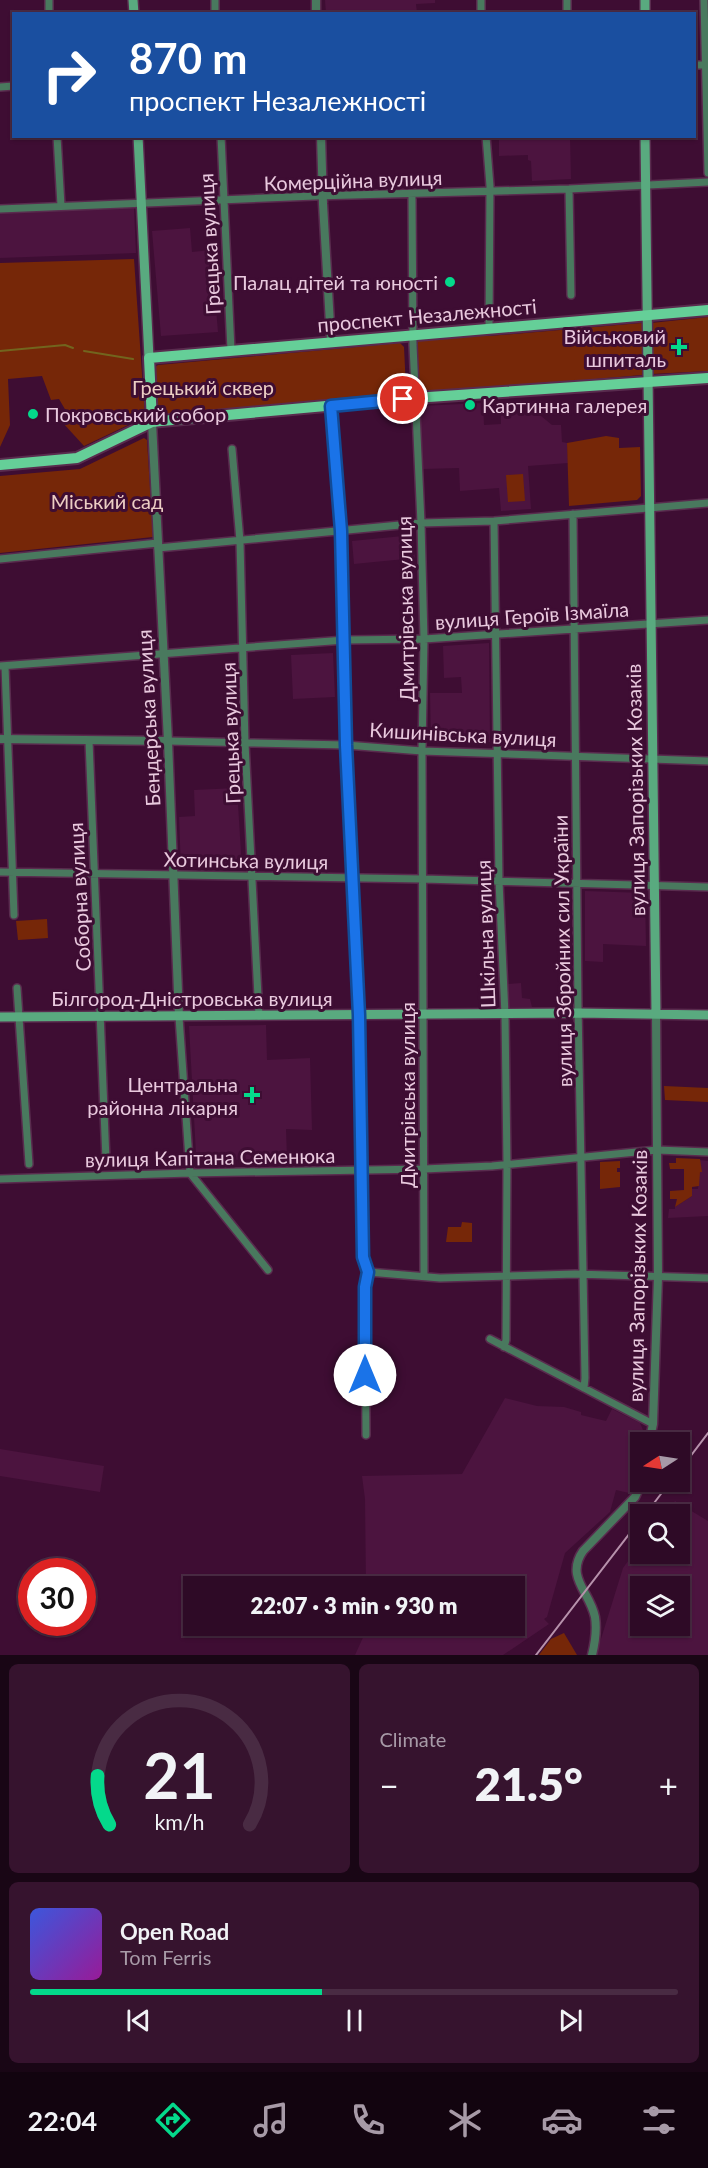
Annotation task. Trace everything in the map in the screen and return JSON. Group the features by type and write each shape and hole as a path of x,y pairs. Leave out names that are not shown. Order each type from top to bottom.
{"main road":[{"name":"Бендерська вулиця","path":"138,138 152,422"},
{"name":"вулиця Запорізьких Козаків","path":"645,138 656,1014"},
{"name":"проспект Незалежності","path":"149,358 708,310"},
{"path":"0,465 77,458 152,422 414,398 708,378"},
{"name":"Білгород-Дністровська вулиця","path":"0,1017 578,1013 708,1015"}],"street":[{"path":"704,0 708,173"},
{"path":"57,138 61,206"},
{"name":"Грецька вулиця","path":"221,138 231,350"},
{"path":"321,138 332,341"},
{"path":"486,138 489,192 489,327"},
{"name":"Комерційна вулиця","path":"0,209 708,182"},
{"path":"569,189 571,295"},
{"name":"Дмитрівська вулиця","path":"412,194 414,398 422,523 424,1276"},
{"path":"331,406 341,531 346,745 359,1015 363,1257 368,1272 365,1287 366,1435"},
{"name":"Бендерська вулиця","path":"152,422 179,1017 190,1173"},
{"name":"Грецька вулиця","path":"232,449 240,541 245,743 259,1016"},
{"path":"0,559 240,541 422,523 494,520 708,503"},
{"name":"вулиця Збройних сил України","path":"573,514 584,1388"},
{"name":"Шкільна вулиця","path":"494,520 499,881 505,1015 507,1164 506,1340 504,1347"},
{"name":"вулиця Героїв Ізмаїла","path":"3,666 345,640 423,639 708,620"},
{"path":"3,666 4,739 14,915"},
{"name":"Кишинівська вулиця","path":"4,739 346,745 422,751 708,761"},
{"name":"Соборна вулиця","path":"89,741 106,1160"},
{"name":"Хотинська вулиця","path":"0,872 423,879 708,887"},
{"path":"17,988 29,1164"},
{"name":"вулиця Запорізьких Козаків","path":"651,1432 658,1277 656,1014"},
{"name":"вулиця Капітана Семенюка","path":"0,1179 424,1169 657,1150 708,1152"},
{"path":"190,1173 268,1270"},
{"path":"368,1272 440,1278 584,1275 708,1278"},
{"path":"490,1339 653,1424"},
{"path":"592,1655 596,1634 595,1617 577,1578 577,1559 637,1492"}],"shaded area":[{"path":"325,0 435,0 435,3 416,4 417,12 326,12"},
{"path":"499,138 570,138 571,179 532,181 531,161 528,160 528,155 499,156"},
{"path":"134,208 136,253 0,258 0,213"},
{"path":"190,228 192,252 211,250 218,332 161,336 152,231"},
{"path":"539,401 541,416 552,425 561,425 562,442 567,443 568,463 528,466 531,509 501,511 499,488 460,491 459,468 423,469 420,406 483,403 484,425 501,424 501,404"},
{"path":"413,535 415,558 354,564 352,541"},
{"path":"489,643 490,742 431,742 430,693 462,693 461,677 444,678 443,646"},
{"path":"333,653 335,697 293,699 291,655"},
{"path":"237,788 242,869 181,868 179,817 195,816 194,790"},
{"path":"585,891 645,893 646,946 603,944 603,962 585,961"},
{"path":"521,983 522,998 530,999 532,1007 509,1007 508,984"},
{"name":"Центральна районна лікарня","path":"266,1025 267,1060 310,1058 312,1130 286,1129 287,1158 200,1161 196,1154 189,1026"},
{"path":"700,1160 708,1161 708,1216 668,1218 669,1209 675,1209 692,1196 692,1189 698,1189"},
{"path":"505,1398 537,1406 564,1407 581,1412 581,1415 606,1421 612,1409 640,1423 643,1430 643,1432 630,1432 629,1493 616,1490 610,1512 565,1553 547,1617 544,1619 549,1624 503,1655 355,1655 364,1636 525,1636 525,1576 366,1576 365,1499 362,1476 462,1474"},
{"path":"0,1449 104,1466 100,1492 0,1476"},
{"path":"690,1510 708,1521 708,1655 596,1655 623,1568 630,1559 630,1564 690,1564"}],"green space":[{"path":"134,259 145,417 84,446 63,423 66,411 59,399 51,400 42,376 8,379 10,425 0,447 0,263"},
{"name":"Військовий шпиталь","path":"708,317 708,371 652,374 651,323"},
{"path":"641,323 643,325 644,372 642,375 492,388 414,398 413,334 489,336"},
{"name":"Грецький сквер","path":"400,343 404,347 406,389 403,394 161,417 157,412 155,367 158,365"},
{"path":"606,436 619,438 619,448 640,447 641,496 637,500 569,506 567,443"},
{"name":"Міський сад","path":"144,438 147,440 153,537 0,553 0,476 80,469"},
{"path":"523,474 525,501 508,502 506,475"},
{"path":"47,919 48,938 18,940 16,921"},
{"path":"664,1086 708,1088 708,1102 665,1100"},
{"path":"676,1158 700,1159 702,1172 700,1172 699,1186 692,1187 692,1196 675,1207 677,1199 670,1199 670,1191 684,1190 684,1169 670,1169 669,1163 676,1163"},
{"path":"620,1161 620,1168 617,1168 617,1172 620,1172 620,1187 600,1189 600,1162"},
{"path":"462,1222 472,1223 472,1242 446,1242 448,1227 461,1227"},
{"path":"564,1633 577,1655 539,1655 551,1639"}],"waterway":[{"path":"0,351 65,345 73,348"},
{"path":"84,351 133,359"}],"railway":[{"path":"690,1457 708,1433"},
{"path":"653,1504 662,1492"},
{"path":"536,1655 630,1533"}],"place":[{"name":"Палац дітей та юності","path":"450,282"},
{"name":"Військовий шпиталь","path":"679,347"},
{"name":"Картинна галерея","path":"470,405"},
{"name":"Покровський собор","path":"33,414"},
{"name":"Центральна районна лікарня","path":"252,1095"}],"route":[{"path":"365,1375 365,1287 368,1272 363,1257 359,1015 346,745 341,531 331,406 403,399"}]}
